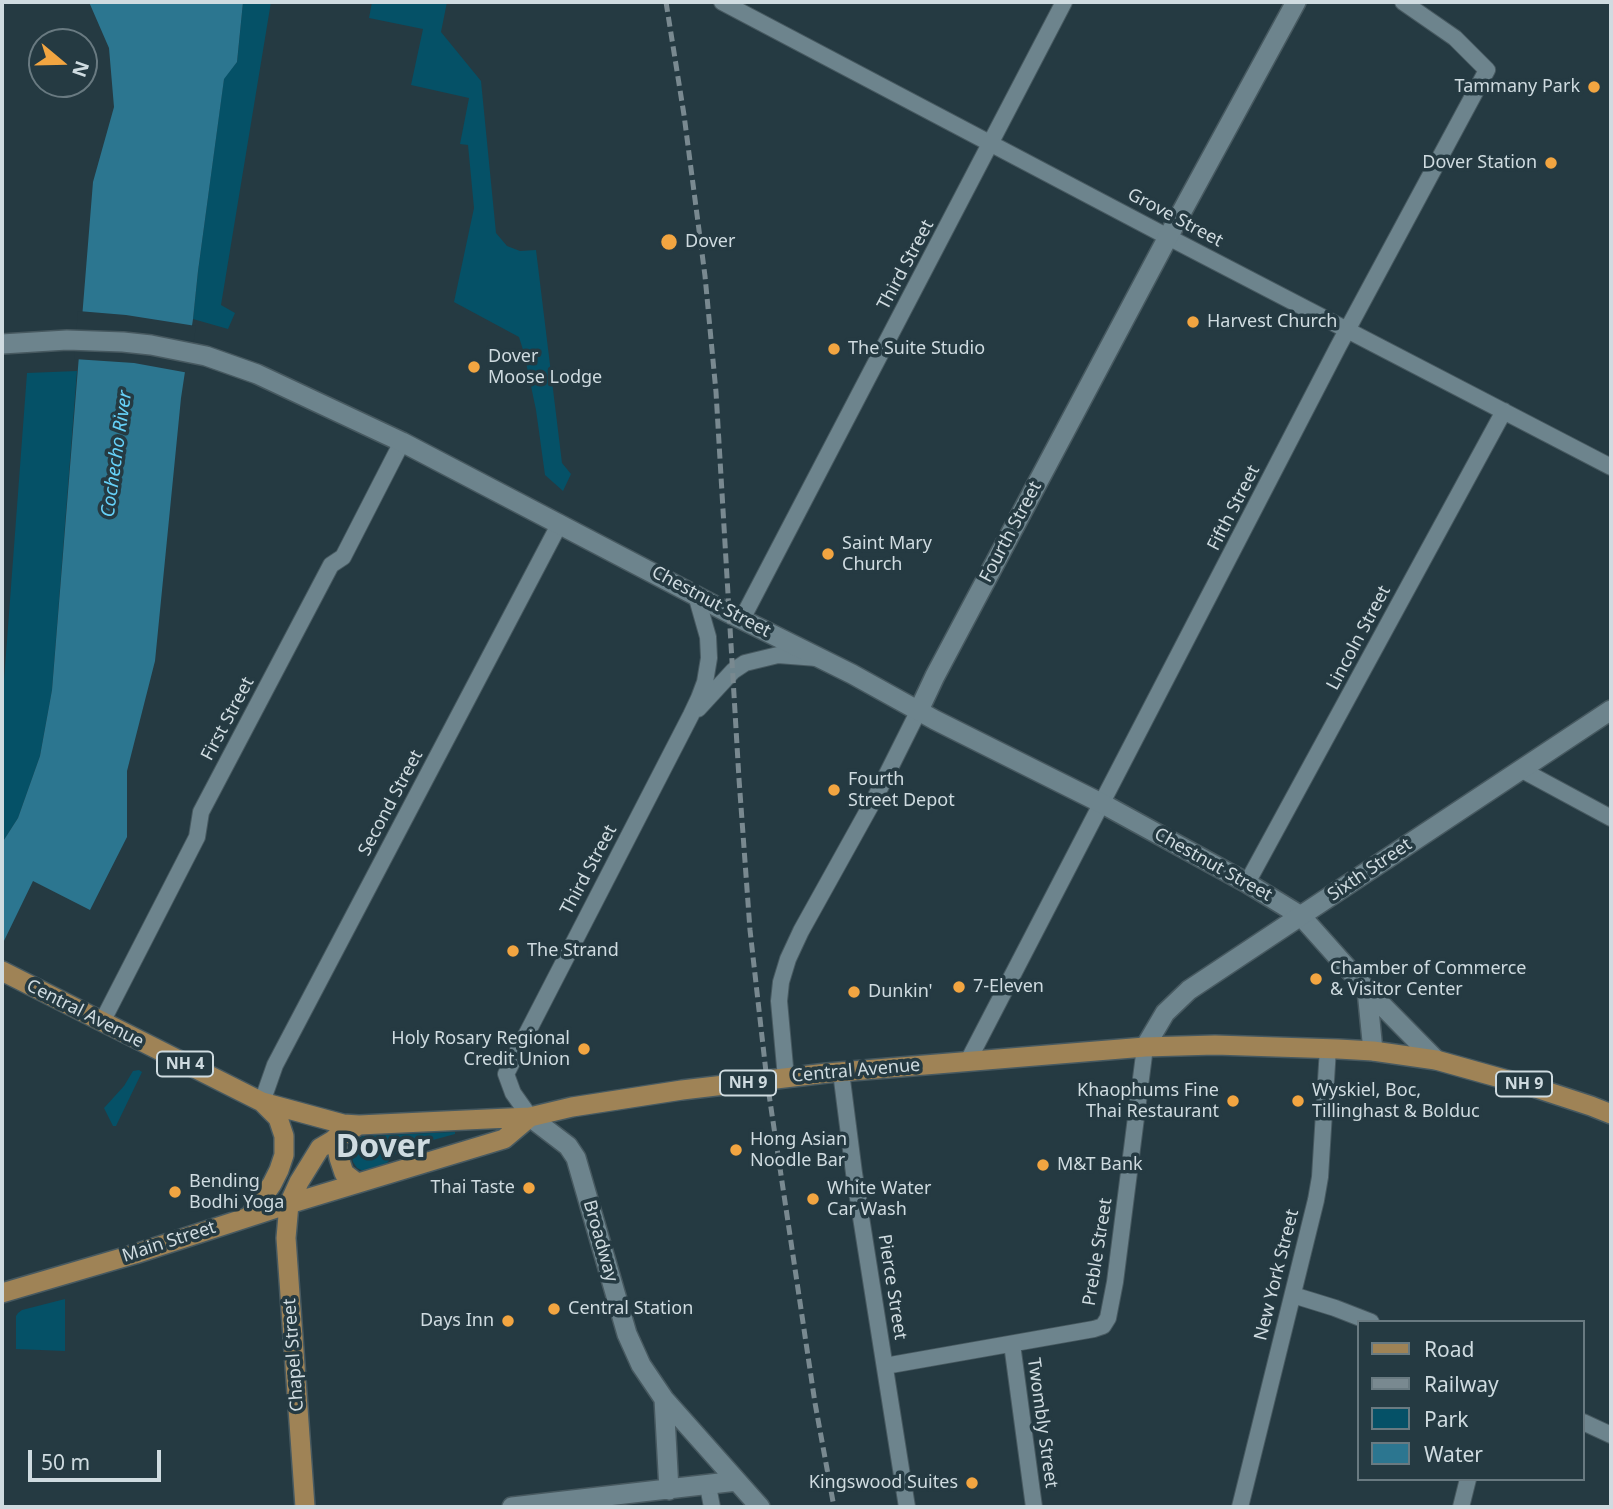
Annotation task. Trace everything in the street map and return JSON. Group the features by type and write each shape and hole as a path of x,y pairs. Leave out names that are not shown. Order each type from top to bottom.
{"main road":[{"name":"Central Avenue","path":"10,975 262,1102 343,1124 530,1117 572,1107 682,1090 841,1072 1145,1047 1215,1045 1373,1051 1436,1060 1536,1088 1611,1114"},
{"path":"249,1217 272,1184 284,1155 284,1136 278,1118 262,1102"},
{"name":"Main Street","path":"2,1293 504,1139 530,1117"},
{"path":"289,1204 320,1148 359,1125"},
{"path":"335,1138 344,1173 357,1183"},
{"name":"Chapel Street","path":"289,1204 286,1238 304,1507"}],"street":[{"name":"Grove Street","path":"722,2 1611,467"},
{"name":"Third Street","path":"742,619 1064,2"},
{"name":"Fourth Street","path":"786,1078 779,1001 781,982 788,960 876,796 935,676 1296,2"},
{"name":"Fifth Street","path":"968,1061 1348,330 1487,70 1455,38 1403,2"},
{"name":"Chestnut Street","path":"2,344 67,340 123,342 206,356 257,374 402,442 1103,804 1247,883 1301,916 1367,990 1436,1060"},
{"name":"Lincoln Street","path":"1247,883 1504,411"},
{"name":"First Street","path":"102,1022 197,837 201,812 331,565 343,557 402,442"},
{"name":"Second Street","path":"262,1102 275,1065 560,523"},
{"name":"Third Street","path":"530,1117 513,1093 506,1073 691,715 705,682 709,658 708,637 696,595"},
{"name":"Third Street","path":"691,715 744,663 778,655 819,659"},
{"name":"Sixth Street","path":"1145,1047 1165,1013 1189,990 1611,710"},
{"path":"1522,770 1611,818"},
{"path":"1367,990 1373,1051"},
{"name":"Preble Street","path":"885,1366 1103,1326 1108,1318 1115,1282 1145,1047"},
{"name":"New York Street","path":"1240,1507 1320,1177 1328,1048"},
{"name":"Pierce Street","path":"841,1072 850,1148 907,1507"},
{"name":"Broadway","path":"530,1117 568,1146 576,1158 627,1334 641,1365 664,1399 760,1507"},
{"path":"1293,1295 1366,1320"},
{"name":"Twombly Street","path":"1012,1344 1034,1507"},
{"path":"664,1399 669,1490"},
{"path":"1585,1423 1611,1435"},
{"path":"512,1507 551,1505 737,1481"},
{"path":"1461,1507 1468,1481"},
{"path":"708,1486 712,1507"}],"green space":[{"path":"243,2 271,2 221,305 235,313 228,329 193,319 224,78 237,62"},
{"path":"372,2 447,2 441,32 481,81 496,233 507,246 520,251 536,250 562,463 571,474 563,491 545,475 536,410 519,337 454,302 474,208 468,145 460,144 469,98 411,85 423,29 369,18"},
{"path":"77,371 52,690 40,756 18,818 2,843 2,707 27,373"},
{"path":"133,1071 142,1072 116,1126 113,1126 104,1108 124,1086"},
{"path":"455,1132 400,1149 385,1165 361,1170 353,1162 353,1145 363,1136"},
{"path":"65,1299 65,1351 16,1349 18,1313"}],"water":[{"name":"Cochecho River","path":"89,2 243,2 237,62 224,79 181,398 155,661 127,771 127,837 90,910 33,881 2,945 2,843 18,818 40,756 52,690 93,182 114,107 109,48"}],"pier":[{"path":"78,311 196,326 189,373 134,363 74,359"}],"railway":[{"path":"666,2 705,276 716,392 750,930 767,1081 815,1403 834,1507"}],"place":[{"name":"Tammany Park","path":"1594,87"},
{"name":"Dover Station","path":"1551,163"},
{"name":"Dover","path":"669,242"},
{"name":"Harvest Church","path":"1193,322"},
{"name":"The Suite Studio","path":"834,349"},
{"name":"Dover Moose Lodge","path":"474,367"},
{"name":"Saint Mary Church","path":"828,554"},
{"name":"Fourth Street Depot","path":"834,790"},
{"name":"The Strand","path":"513,951"},
{"name":"Chamber of Commerce & Visitor Center","path":"1316,979"},
{"name":"7-Eleven","path":"959,987"},
{"name":"Dunkin'","path":"854,992"},
{"name":"Holy Rosary Regional Credit Union","path":"584,1049"},
{"name":"Khaophums Fine Thai Restaurant","path":"1233,1101"},
{"name":"Wyskiel, Boc, Tillinghast & Bolduc","path":"1298,1101"},
{"name":"Hong Asian Noodle Bar","path":"736,1150"},
{"name":"M&T Bank","path":"1043,1165"},
{"name":"Thai Taste","path":"529,1188"},
{"name":"Bending Bodhi Yoga","path":"175,1192"},
{"name":"White Water Car Wash","path":"813,1199"},
{"name":"Central Station","path":"554,1309"},
{"name":"Days Inn","path":"508,1321"},
{"name":"Kingswood Suites","path":"972,1483"}],"district":[{"name":"Dover","path":"383,1148"}]}
